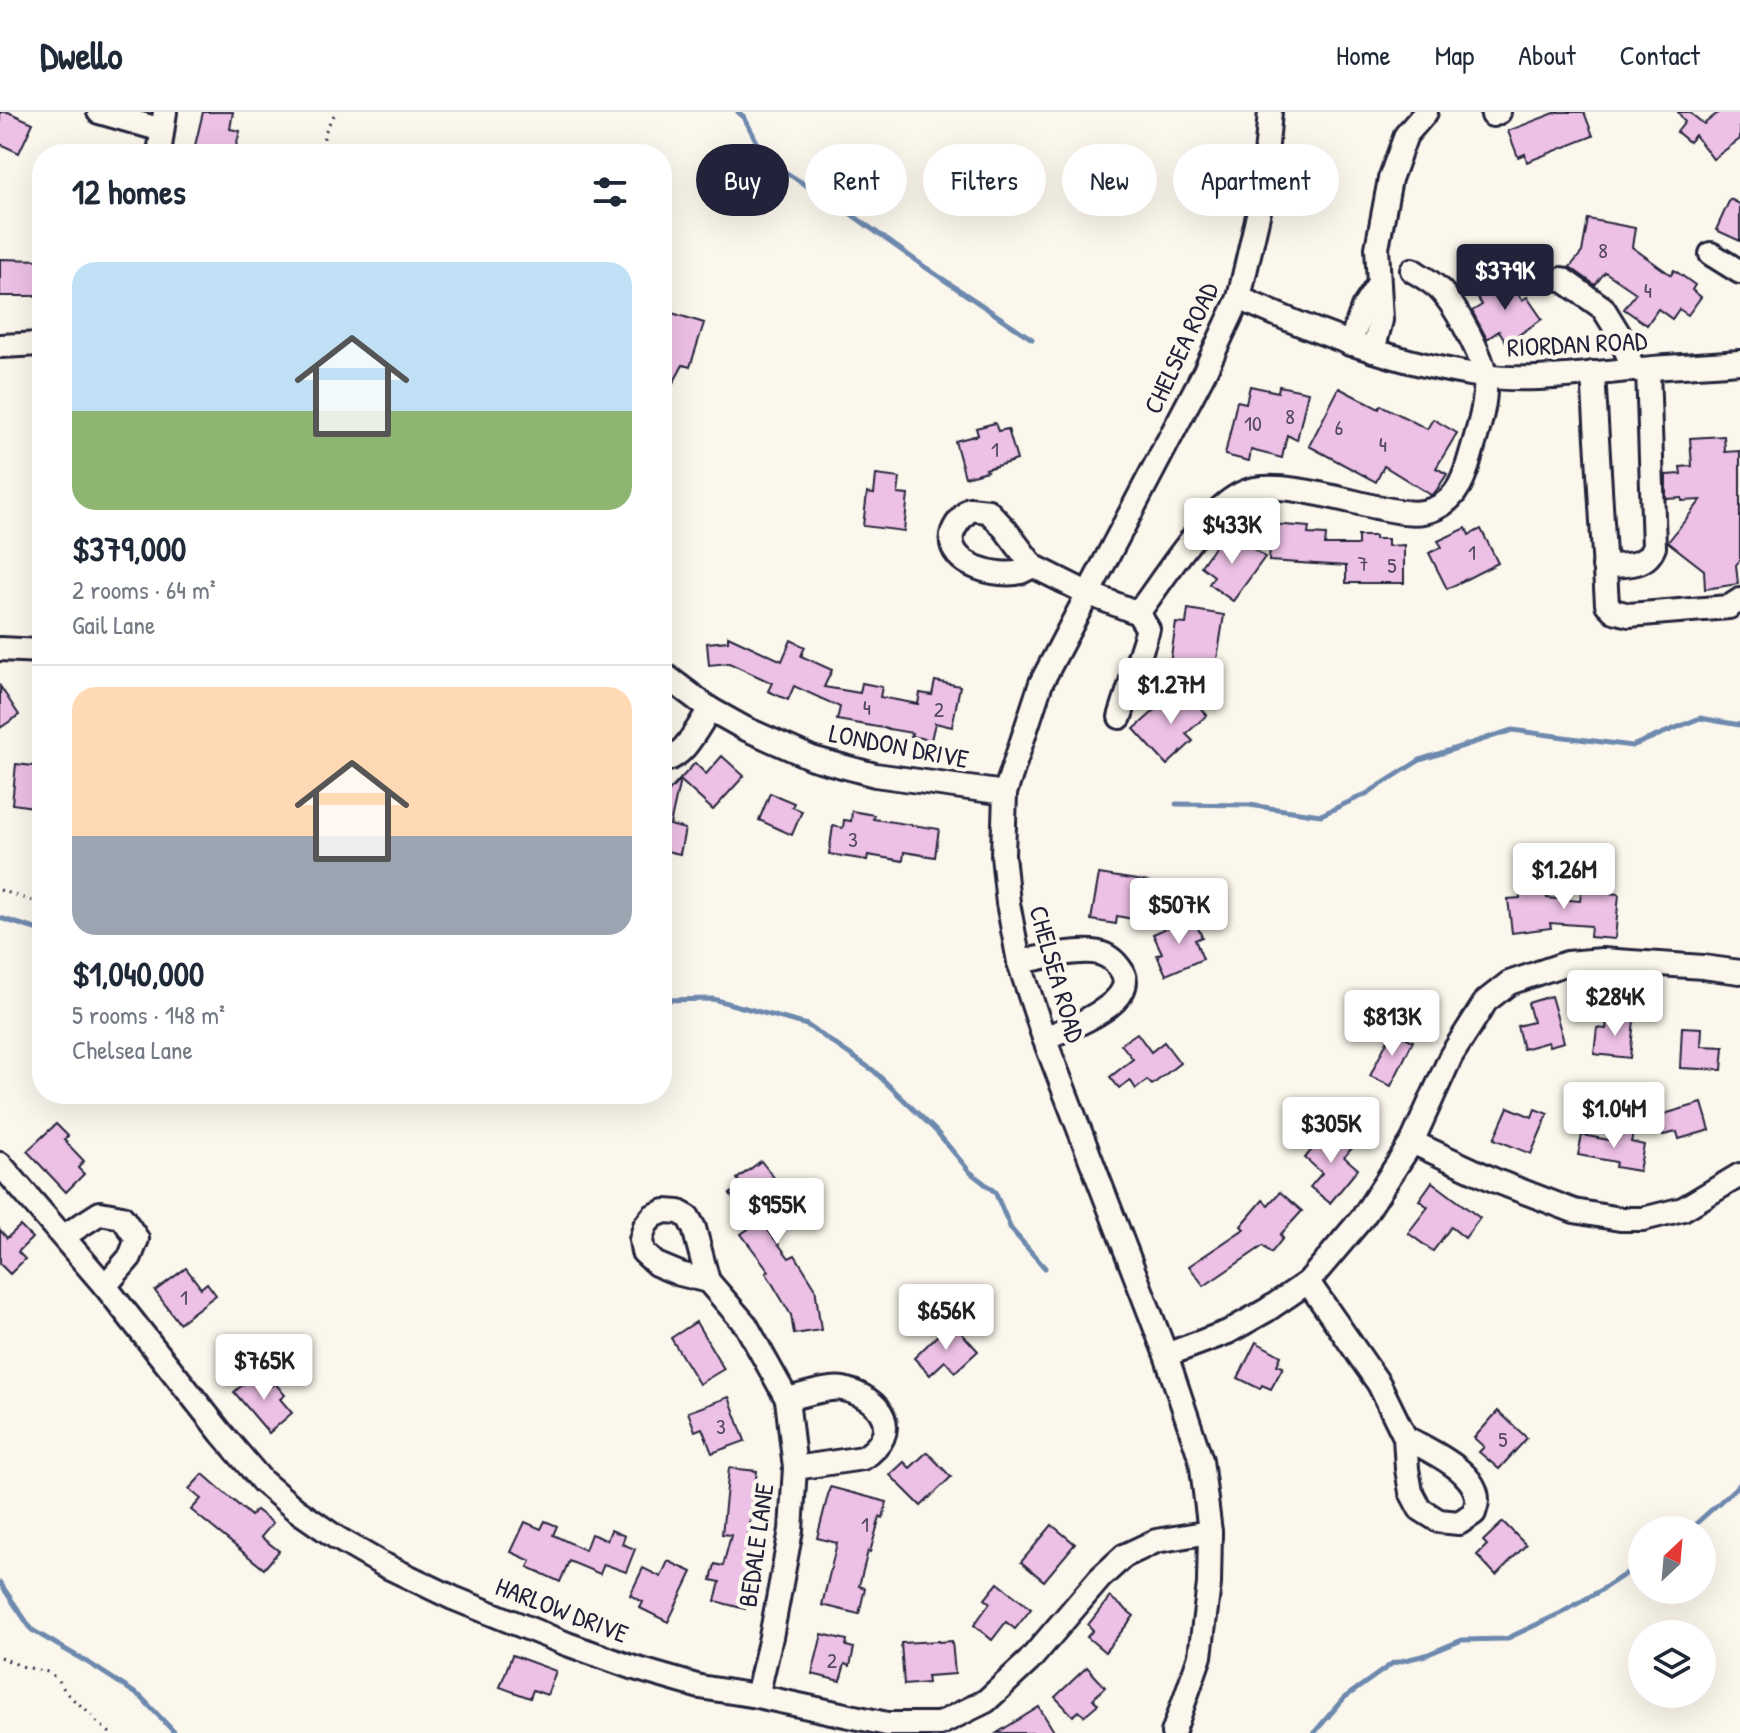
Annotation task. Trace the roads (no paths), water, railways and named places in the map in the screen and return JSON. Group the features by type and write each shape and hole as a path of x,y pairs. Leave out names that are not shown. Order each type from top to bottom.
{"street":[{"path":"99,112 164,121 161,144"},
{"name":"CHELSEA ROAD","path":"1173,1733 1200,1656 1209,1584 1210,1532 1201,1460 1166,1355 1044,1038 1019,962 1004,867 1005,793 1041,683 1205,371 1239,298 1262,198 1270,112"},
{"path":"1373,351 1381,320 1377,248 1390,179 1406,135 1426,112"},
{"path":"1711,254 1740,272"},
{"path":"1138,613 1206,521 1244,492 1262,488 1288,489 1417,513 1435,508 1451,498 1464,478 1482,416 1485,376 1474,342 1441,291 1412,270"},
{"path":"1562,279 1603,308 1641,369 1654,547 1650,557 1639,564 1604,566"},
{"path":"1350,344 1363,308 1378,285"},
{"name":"RIORDAN ROAD","path":"1239,298 1350,344 1397,358 1485,376 1550,378 1740,362"},
{"path":"0,346 32,344"},
{"path":"1593,373 1607,604 1614,611 1629,615 1729,607 1740,600"},
{"path":"1033,566 1087,593 1138,613 1148,629 1120,717"},
{"path":"0,649 32,651"},
{"name":"LONDON DRIVE","path":"672,680 710,709 744,728 812,758 875,775 1005,793"},
{"path":"672,758 678,756 710,709"},
{"path":"1019,962 1094,952 1111,958 1123,971 1124,984 1118,997 1094,1018 1044,1038"},
{"path":"1166,1355 1228,1332 1308,1282 1363,1217 1412,1142 1451,1056 1486,1001 1509,983 1567,963 1602,960 1740,972"},
{"path":"1412,1142 1496,1181 1574,1211 1620,1219 1643,1219 1683,1209 1740,1175"},
{"name":"HARLOW DRIVE","path":"0,1164 64,1236 262,1481 295,1509 382,1564 453,1598 631,1667 700,1687 757,1696 887,1729 939,1724 986,1701 1029,1661 1100,1578 1124,1556 1156,1541 1210,1532"},
{"path":"64,1236 100,1213 122,1217 137,1239 130,1257 105,1286"},
{"name":"BEDALE LANE","path":"708,1281 746,1325 787,1399 795,1468 791,1530 757,1696"},
{"path":"1308,1282 1379,1384 1405,1437"},
{"path":"787,1399 840,1388 868,1399 879,1408 886,1420 880,1443 863,1458 795,1468"}],"waterway":[{"path":"738,112 744,117 766,160 844,209 1032,339"},
{"path":"1176,804 1249,805 1321,815 1366,794 1420,760 1512,730 1632,746 1700,718 1740,725"},
{"path":"0,918 32,928"},
{"path":"672,1000 713,999 807,1025 874,1071 936,1131 970,1172 995,1192 1011,1229 1045,1268"},
{"path":"1705,1516 1740,1484"},
{"path":"1314,1733 1344,1698 1393,1663 1426,1655 1462,1640 1506,1639 1561,1613 1628,1572"},
{"path":"0,1583 32,1630 141,1697 175,1733"}]}
